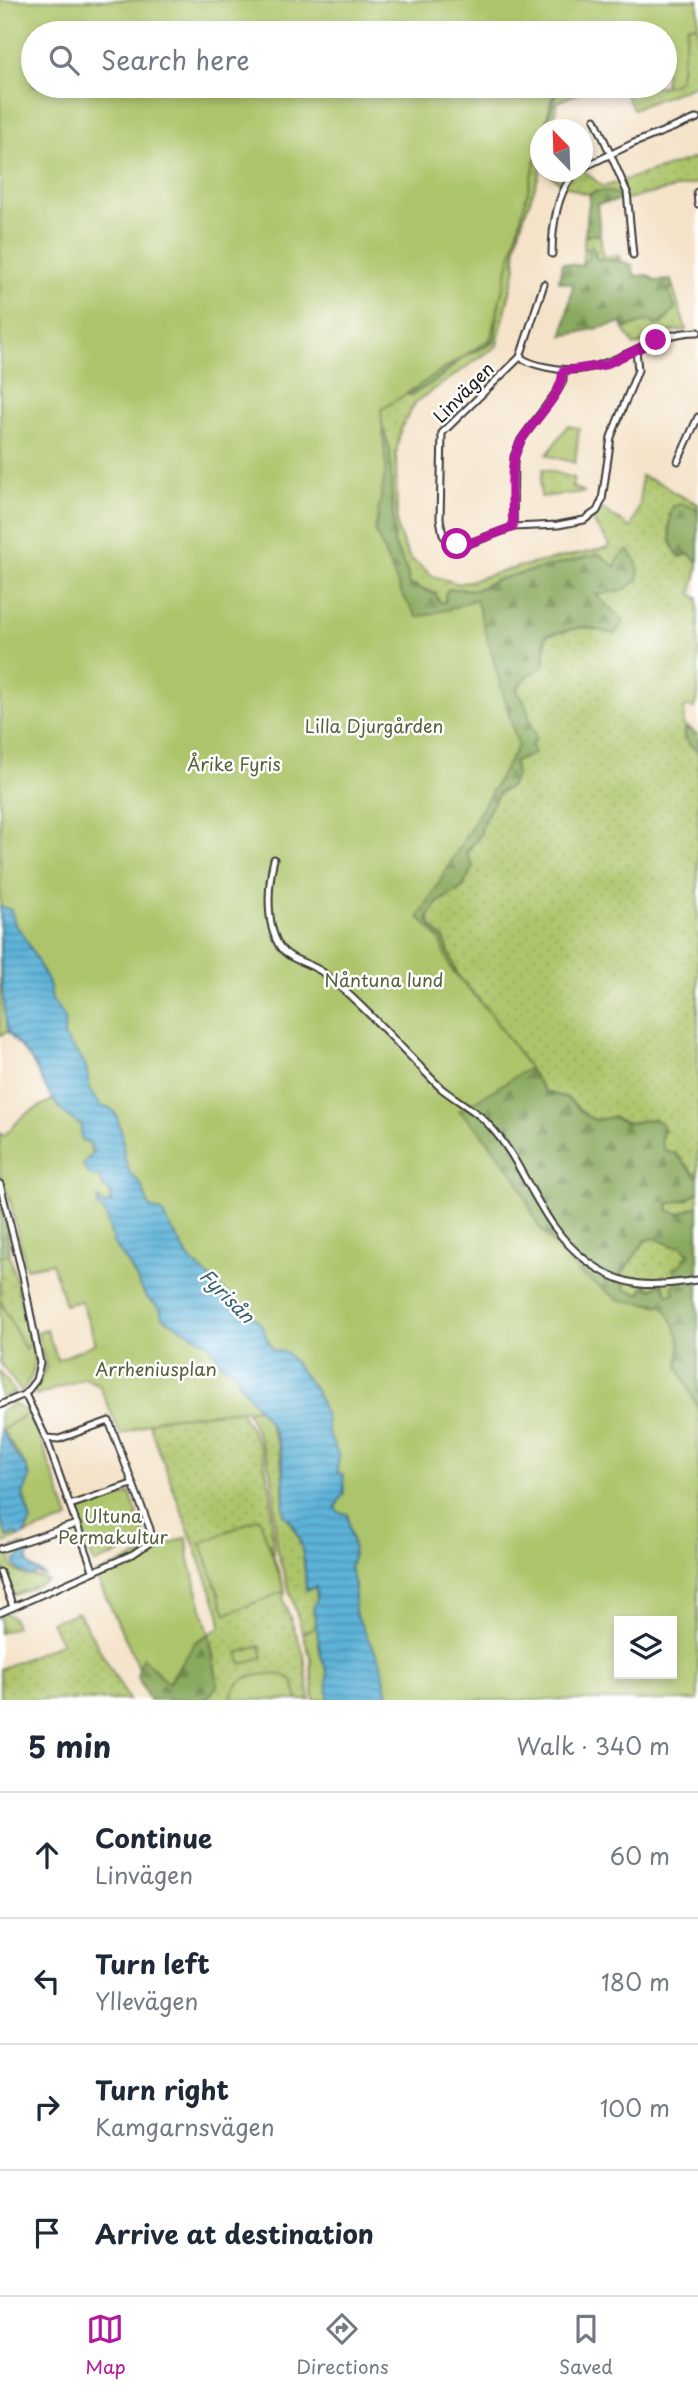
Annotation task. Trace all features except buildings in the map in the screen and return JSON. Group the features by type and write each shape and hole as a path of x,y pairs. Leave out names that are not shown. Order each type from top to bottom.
{"street":[{"path":"593,162 698,118"},
{"path":"595,119 627,192 633,255"},
{"path":"552,254 562,194 568,182"},
{"path":"696,192 698,204"},
{"name":"Linvägen","path":"544,284 520,357 445,428 440,439 440,519 443,536 451,542 466,545 513,527 570,523 588,518 597,511 604,493 611,437 638,370 636,350"},
{"path":"520,357 527,362 563,371 601,366 673,335 698,332"},
{"path":"513,527 515,454 521,440 558,390 563,371"},
{"path":"678,461 698,417"},
{"path":"274,859 270,875 269,905 275,935 281,948 325,974 442,1089 482,1118 510,1153 555,1230 586,1260 604,1272 629,1282 655,1286 698,1280"},
{"path":"0,1184 23,1276 40,1363 36,1380 25,1394 0,1405"},
{"path":"25,1394 46,1438 93,1570"},
{"path":"0,1613 146,1547 152,1541 108,1421 59,1439 46,1438"},
{"path":"70,1505 131,1484"},
{"path":"0,1549 77,1524"},
{"path":"0,1572 13,1607"}],"green space":[{"name":"Årike Fyris","path":"0,0 698,0 698,26 688,25 677,82 677,21 21,21 21,98 552,98 546,119 530,119 530,182 490,339 381,410 386,467 375,531 402,594 417,617 476,599 518,746 419,917 439,939 451,969 490,1013 529,1068 459,1111 477,1128 517,1179 538,1226 580,1274 619,1300 663,1306 680,1341 678,1367 698,1409 698,1700 314,1700 311,1659 303,1633 339,1614 293,1404 159,1255 39,1020 0,1035"},
{"path":"688,25 698,26 698,84 677,92 677,59"},
{"name":"Lilla Djurgården","path":"538,98 554,98 549,119 530,119 530,179 502,270 495,340 466,355 424,387 397,395 378,412 390,449 394,544 408,574 408,583 436,595 439,602 445,602 449,589 476,590 498,579 599,554 616,567 618,558 628,550 637,564 638,580 624,590 596,595 624,621 615,634 583,627 546,635 544,666 526,677 516,690 525,703 536,739 531,744 534,754 514,762 516,776 510,787 499,792 483,822 480,835 467,852 473,867 463,887 437,903 428,918 432,927 444,939 458,976 490,1013 545,1092 567,1098 588,1117 596,1120 612,1117 628,1123 653,1119 660,1122 664,1130 661,1139 664,1150 676,1154 698,1178 698,1192 688,1199 668,1204 669,1211 679,1214 698,1206 698,1409 678,1367 680,1341 656,1303 636,1304 619,1300 580,1274 538,1226 517,1179 316,977 247,221","holes":["655,1238 673,1246 682,1246 689,1254 679,1266 673,1268 678,1280 672,1288 674,1293 668,1295 662,1283 651,1290 646,1283 640,1294 625,1289 620,1276 646,1240"]},
{"path":"554,98 566,98 557,102 554,119 549,119"},
{"path":"627,98 662,98 633,109"},
{"path":"698,157 698,183 622,200 619,195 596,191 590,194 582,193 559,182 593,182 593,178 603,187"},
{"path":"530,179 530,182 537,182 516,245 516,267 497,346 416,402 401,428 396,454 398,532 409,557 433,576 459,584 518,567 607,548 610,545 591,519 602,509 631,528 640,504 641,476 665,485 672,492 698,504 698,513 695,508 680,557 689,554 698,562 692,595 698,598 698,696 694,708 685,707 684,725 698,750 698,1178 676,1154 664,1150 653,1119 628,1123 612,1117 596,1120 588,1117 567,1098 545,1092 490,1013 458,976 444,939 432,927 428,917 437,903 463,887 467,852 480,835 483,822 499,792 510,787 513,762 531,744 525,703 516,690 526,677 544,666 546,635 583,627 615,633 595,595 624,590 616,567 527,572 498,579 476,590 449,589 445,602 439,602 436,594 408,583 408,574 394,544 378,412 397,395 412,395 443,375 461,358 491,344 496,335 502,270"},
{"path":"596,191 614,193 622,200 597,204 600,234 585,236 590,194"},
{"path":"600,234 603,257 618,255 620,259 603,261 596,258 595,251 582,267 585,236"},
{"path":"592,246 596,258 632,265 635,276 648,275 655,281 671,280 673,287 668,290 675,308 663,323 654,325 651,320 624,329 621,323 563,336 573,284 559,281 562,263 582,266 589,256 587,248"},
{"path":"673,287 686,330 673,331 634,346 624,329 652,319 654,325 663,323 675,308 667,290"},
{"path":"567,426 579,428 575,463 547,455"},
{"path":"543,469 574,478 572,487 585,492 541,497"},
{"path":"682,504 695,508 698,513 698,562 689,554 680,557 671,540 671,512 673,506"},
{"path":"688,727 698,735 698,752 685,736"},
{"name":"Arrheniusplan","path":"52,1100 71,1119 82,1125 82,1141 90,1144 95,1177 100,1177 110,1193 110,1202 105,1212 113,1242 146,1297 209,1344 221,1363 237,1374 240,1385 259,1408 159,1419 121,1435 99,1385 85,1378 36,1396 34,1391 46,1368 37,1332 46,1329 58,1360 96,1343 81,1301 65,1305 52,1263 26,1268 9,1197 0,1175 0,1133 4,1136 24,1115"},
{"path":"698,1192 698,1206 679,1214 669,1211 668,1203 688,1199"},
{"path":"0,1197 8,1230 10,1256 0,1256"},
{"path":"655,1238 673,1246 682,1246 689,1254 679,1266 674,1293 668,1295 651,1290 646,1283 641,1294 625,1289 620,1276 646,1240"},
{"path":"0,1256 10,1256 31,1340 25,1350 0,1300"},
{"path":"0,1300 25,1350 31,1340 34,1354 33,1373 21,1391 0,1363"},
{"path":"0,1372 15,1392 0,1399"},
{"path":"14,1404 28,1413 0,1431 0,1411"},
{"path":"259,1408 278,1447 284,1514 299,1539 304,1559 306,1590 316,1587 321,1656 314,1700 311,1659 276,1548 271,1474 246,1409"},
{"path":"240,1410 260,1446 271,1491 273,1555 285,1591 283,1599 304,1655 310,1700 205,1700 218,1686 209,1634 221,1627 219,1612 149,1423 159,1419"},
{"path":"31,1412 69,1519 24,1535 29,1515 23,1495 30,1477 2,1430"},
{"name":"Ultuna Permakultur","path":"130,1493 147,1541 94,1564 77,1512"},
{"path":"0,1517 7,1536 15,1533 19,1537 0,1545"},
{"path":"259,1518 285,1591 226,1614 201,1543"},
{"path":"187,1537 189,1560 209,1634 196,1641 168,1683 143,1658 139,1668 95,1574"},
{"path":"22,1545 10,1563 14,1569 23,1575 48,1581 13,1596 0,1554"},
{"path":"78,1612 129,1700 0,1700 0,1669 62,1643 51,1622"},
{"path":"4,1613 13,1617 16,1627 0,1633 0,1615"},
{"path":"209,1634 218,1686 205,1700 149,1700 137,1675 143,1657 169,1683 196,1641"},
{"path":"260,1646 263,1657 241,1664 238,1653"},
{"path":"256,1675 283,1675 293,1681 298,1700 231,1700 239,1682"}],"water":[{"name":"Fyrisån","path":"0,906 11,910 16,927 21,930 49,983 52,1000 65,1018 64,1036 86,1066 90,1091 102,1107 110,1108 116,1114 123,1137 124,1157 130,1173 140,1183 150,1208 161,1211 191,1261 243,1307 246,1313 257,1320 273,1350 287,1353 316,1391 326,1417 328,1433 339,1456 337,1472 343,1475 344,1493 335,1508 340,1513 348,1514 353,1547 350,1567 355,1586 355,1613 381,1663 389,1700 328,1700 327,1672 321,1656 313,1607 317,1599 316,1587 306,1590 304,1559 299,1539 291,1521 284,1514 283,1466 277,1438 237,1374 221,1363 209,1344 162,1317 160,1308 146,1297 113,1242 105,1212 98,1207 98,1198 105,1206 111,1203 111,1192 104,1188 100,1177 89,1174 84,1167 83,1164 93,1153 90,1144 81,1139 81,1125 58,1106 30,1059 7,1029 0,952"},
{"path":"2,1430 30,1477 23,1495 31,1521 24,1535 19,1537 15,1533 7,1537 0,1517"},
{"path":"25,1546 29,1551 29,1564 45,1576 36,1573 32,1576 17,1568 14,1562 24,1552"}],"route":[{"path":"457,544 466,545 513,527 515,454 521,440 558,390 563,371 605,365 656,340"}],"park label":[{"name":"Nåntuna lund","path":"384,981"}]}
